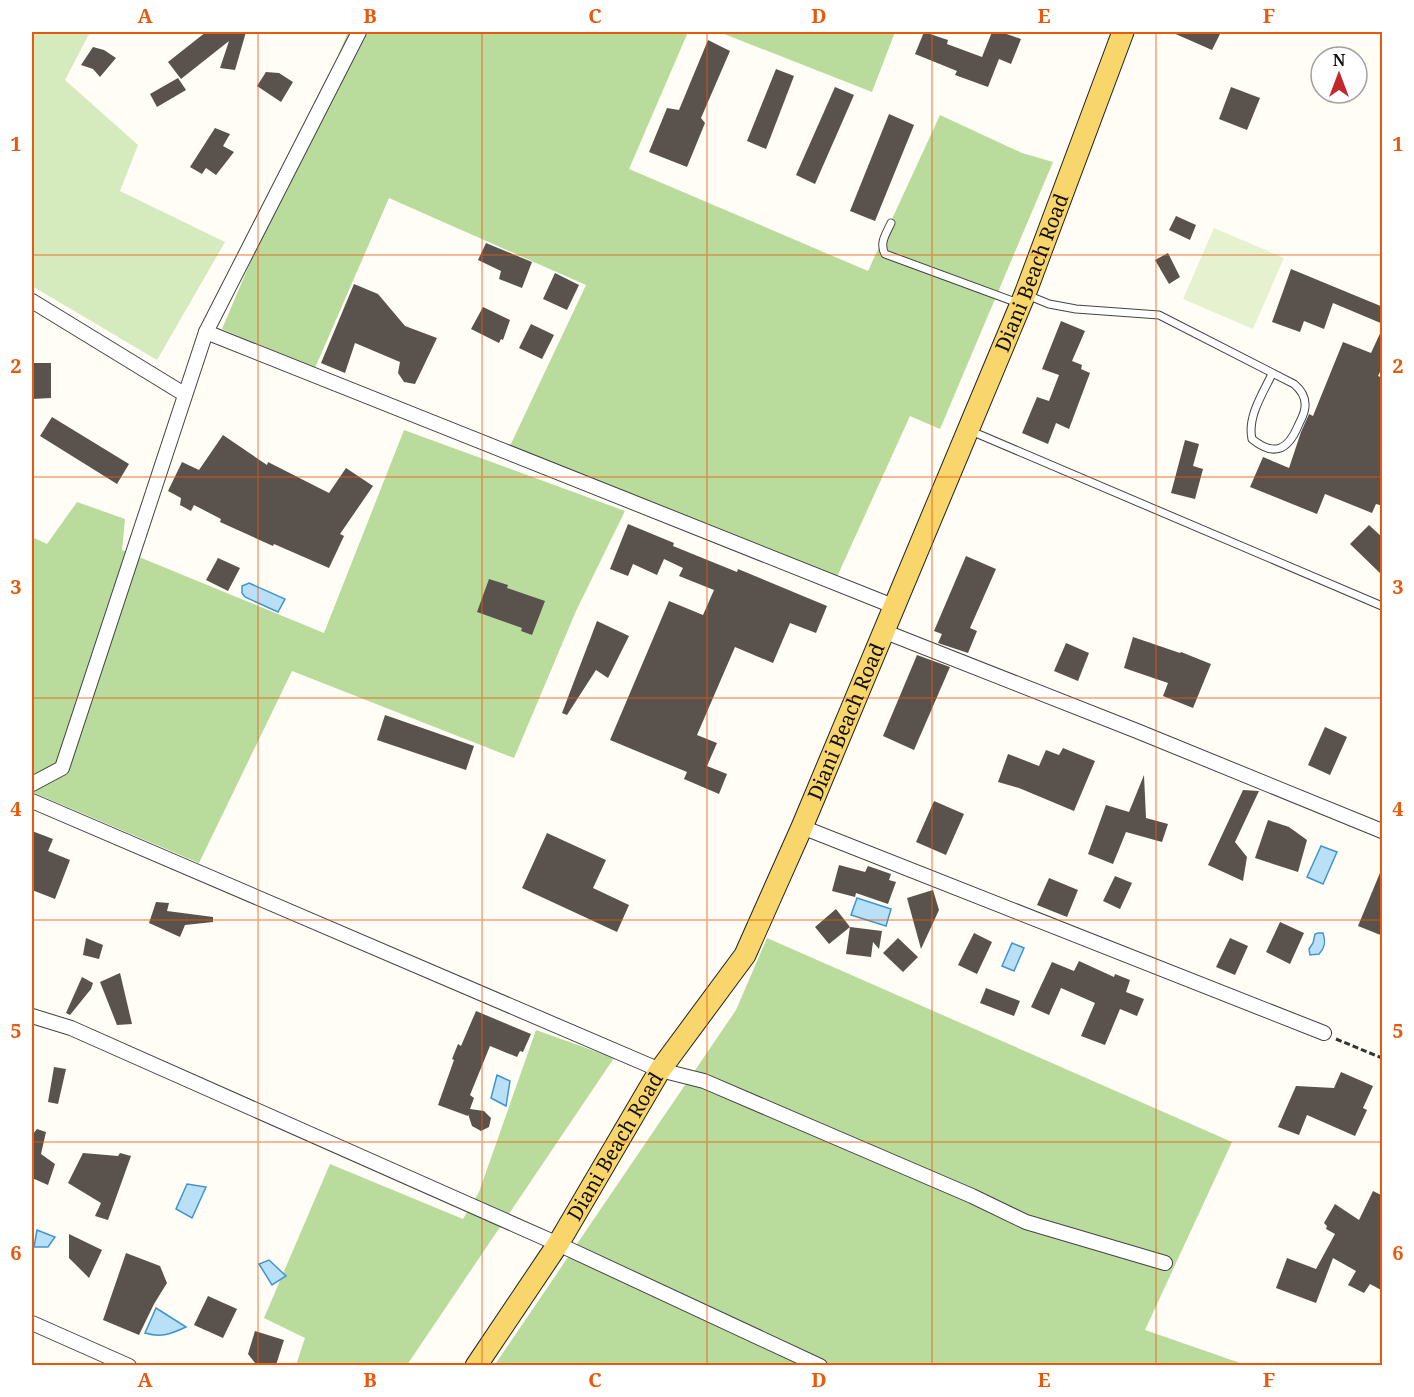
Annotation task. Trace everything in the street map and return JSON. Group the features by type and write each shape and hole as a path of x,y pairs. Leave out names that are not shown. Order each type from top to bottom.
{"main road":[{"name":"Diani Beach Road","path":"476,1365 558,1244 660,1070 745,955 802,827 1022,299 1123,32"}],"street":[{"path":"32,784 62,768 206,332 359,32"},
{"path":"32,302 184,394"},
{"path":"206,332 893,606"},
{"path":"883,631 1383,831"},
{"path":"32,801 660,1070 704,1081 972,1196 1026,1222 1165,1263"},
{"path":"802,827 1323,1033"},
{"path":"32,1016 71,1028 558,1244 820,1365"},
{"path":"32,1323 129,1365"}],"lane":[{"path":"891,223 882,243 885,254 1022,299 1076,309 1159,315 1298,387 1306,405 1293,438 1285,447 1274,449 1261,447 1252,439 1251,433 1252,418 1272,374"},
{"path":"968,430 1383,606"}],"path":[{"path":"1323,1033 1383,1058"}],"green space":[{"path":"32,32 90,32 65,80 138,145 120,191 225,242 157,360 32,286"},
{"path":"348,32 688,32 629,169 868,271 940,115 1022,153 1053,162 940,429 910,416 836,579 509,448 586,285 389,198 315,368 222,329"},
{"path":"719,32 895,32 872,92"},
{"path":"1214,228 1284,258 1253,329 1183,299"},
{"path":"404,430 625,511 576,611 514,758 292,671 199,863 32,792 32,537 47,544 77,502 125,519 122,550 324,633"},
{"path":"767,938 1232,1142 1145,1330 1246,1365 494,1366 736,1010"},
{"path":"536,1030 614,1058 407,1365 296,1365 305,1338 264,1318 330,1164 463,1219 479,1192"}],"water":[{"path":"249,583 285,599 278,612 245,597 242,593 242,586"},
{"path":"1321,846 1337,852 1323,884 1307,877"},
{"path":"857,898 891,909 886,926 851,915"},
{"path":"1323,933 1324,947 1319,954 1310,955 1309,949 1315,934"},
{"path":"1012,943 1024,948 1014,971 1002,966"},
{"path":"497,1075 510,1081 506,1106 491,1098"},
{"path":"187,1184 206,1187 192,1218 176,1209"},
{"path":"37,1230 55,1237 48,1247 34,1247"},
{"path":"269,1260 286,1276 272,1285 259,1264"},
{"path":"156,1308 186,1327 166,1334 145,1333"}],"building":[{"path":"206,32 246,32 235,70 220,68 229,41 181,79 168,62"},
{"path":"924,32 948,40 947,44 982,57 992,32 1001,32 1021,39 1011,64 999,59 988,87 955,75 957,71 915,54"},
{"path":"1171,32 1221,32 1212,50"},
{"path":"708,40 730,51 701,118 705,123 687,167 649,152 667,108 679,110"},
{"path":"93,47 104,50 116,58 100,77 93,69 81,65"},
{"path":"776,69 794,76 766,149 747,141"},
{"path":"266,72 279,73 293,82 281,102 257,86"},
{"path":"178,78 186,90 157,107 150,94"},
{"path":"835,87 854,95 815,184 796,175"},
{"path":"1231,87 1260,98 1247,130 1219,119"},
{"path":"889,114 914,125 875,221 850,211"},
{"path":"215,128 230,134 223,146 234,152 216,175 206,168 202,174 190,167"},
{"path":"1176,216 1196,225 1190,240 1169,230"},
{"path":"486,243 532,262 522,288 499,279 501,271 478,260"},
{"path":"1168,253 1180,277 1169,284 1155,260"},
{"path":"1291,269 1383,307 1383,324 1333,303 1324,329 1304,321 1300,332 1272,322"},
{"path":"555,273 579,285 567,310 543,299"},
{"path":"354,284 378,294 405,326 437,338 415,384 404,382 398,373 400,362 355,343 345,373 321,363"},
{"path":"483,307 510,320 503,340 501,339 499,343 471,329"},
{"path":"1061,321 1085,331 1072,361 1082,365 1081,369 1090,373 1069,429 1056,423 1048,444 1022,433 1037,397 1049,401 1059,375 1042,369"},
{"path":"531,324 554,335 542,359 519,348"},
{"path":"1383,327 1383,366 1378,376 1383,378 1383,506 1376,504 1372,513 1325,494 1317,514 1250,487 1263,457 1289,468 1301,432 1309,414 1313,416 1343,342 1371,353"},
{"path":"32,363 51,363 51,398 32,399"},
{"path":"52,417 129,464 117,484 40,436"},
{"path":"223,435 267,465 268,462 329,493 346,468 373,486 340,534 344,536 329,568 220,522 221,519 194,505 191,511 180,505 181,498 168,491 182,462 199,470"},
{"path":"1185,440 1199,444 1193,466 1203,469 1195,499 1171,493"},
{"path":"628,524 674,543 673,546 737,572 738,569 827,606 816,633 790,623 773,663 735,647 697,735 717,743 707,766 727,774 719,794 684,779 687,772 610,740 669,601 703,615 714,590 679,576 683,568 664,559 657,575 633,564 628,576 610,569"},
{"path":"1369,525 1383,538 1383,576 1350,544"},
{"path":"966,556 996,569 970,628 977,631 968,653 938,643 942,634 934,631"},
{"path":"218,558 240,568 228,591 206,580"},
{"path":"489,579 545,601 532,635 521,631 522,628 477,612"},
{"path":"597,621 629,636 608,678 596,670 567,715 562,713"},
{"path":"1133,637 1211,664 1193,708 1163,696 1168,683 1124,668"},
{"path":"1066,643 1089,653 1078,681 1054,671"},
{"path":"917,655 950,667 914,750 883,736"},
{"path":"385,715 474,746 466,770 377,740"},
{"path":"1325,727 1347,737 1330,775 1308,765"},
{"path":"1063,748 1095,761 1074,811 1019,788 998,782 1008,754 1039,766 1046,750 1059,755"},
{"path":"1144,775 1146,818 1168,824 1162,842 1126,832 1113,864 1088,854 1106,805 1129,812"},
{"path":"1243,790 1259,791 1235,842 1247,857 1243,881 1208,865"},
{"path":"934,801 964,814 946,855 916,842"},
{"path":"1268,820 1289,827 1307,840 1298,872 1255,858"},
{"path":"32,831 53,839 48,851 70,860 55,899 32,890"},
{"path":"547,833 606,860 593,888 629,905 617,932 522,888"},
{"path":"839,865 865,872 868,866 891,874 889,880 896,882 888,904 856,893 855,897 832,891"},
{"path":"1383,868 1383,936 1358,926"},
{"path":"1115,876 1132,883 1120,909 1103,901"},
{"path":"1049,878 1078,890 1067,917 1037,905"},
{"path":"933,890 939,910 921,949 907,898"},
{"path":"156,902 169,903 167,911 213,917 213,922 185,925 180,937 149,923"},
{"path":"836,909 850,927 829,944 815,927"},
{"path":"1280,922 1304,933 1290,964 1266,952"},
{"path":"850,927 882,931 879,949 873,942 871,957 846,954"},
{"path":"974,933 992,942 977,974 958,965"},
{"path":"86,938 103,945 99,959 83,955"},
{"path":"898,938 918,957 903,972 883,953"},
{"path":"1230,938 1248,946 1235,975 1216,967"},
{"path":"1079,961 1114,977 1115,974 1130,980 1126,992 1144,999 1137,1016 1120,1009 1105,1045 1081,1036 1095,1003 1061,988 1049,1015 1031,1007 1052,962 1074,971"},
{"path":"120,973 132,1024 117,1025 100,982"},
{"path":"82,977 93,983 91,989 70,1015 66,1013"},
{"path":"986,988 1020,1001 1014,1016 980,1003"},
{"path":"476,1011 531,1034 523,1052 520,1051 517,1057 490,1046 470,1095 474,1098 470,1109 484,1111 491,1118 489,1127 481,1131 472,1126 468,1114 468,1116 438,1105 458,1044 461,1046"},
{"path":"54,1067 66,1069 58,1104 48,1102"},
{"path":"1341,1072 1373,1086 1363,1108 1367,1110 1355,1136 1307,1115 1299,1135 1278,1127 1296,1086 1334,1088"},
{"path":"37,1129 46,1132 41,1154 55,1164 48,1185 32,1178 32,1135"},
{"path":"83,1153 118,1156 120,1153 131,1156 108,1220 95,1216 101,1203 68,1183"},
{"path":"1373,1191 1383,1196 1383,1291 1370,1284 1364,1293 1348,1285 1356,1271 1333,1258 1316,1303 1276,1288 1287,1258 1316,1269 1335,1234 1326,1229 1327,1226 1324,1223 1335,1204 1359,1220"},
{"path":"69,1234 102,1250 89,1278 69,1258"},
{"path":"126,1253 160,1266 167,1283 139,1335 103,1320"},
{"path":"208,1296 237,1309 223,1338 194,1325"},
{"path":"255,1331 284,1340 276,1365 255,1363 248,1354"}]}
